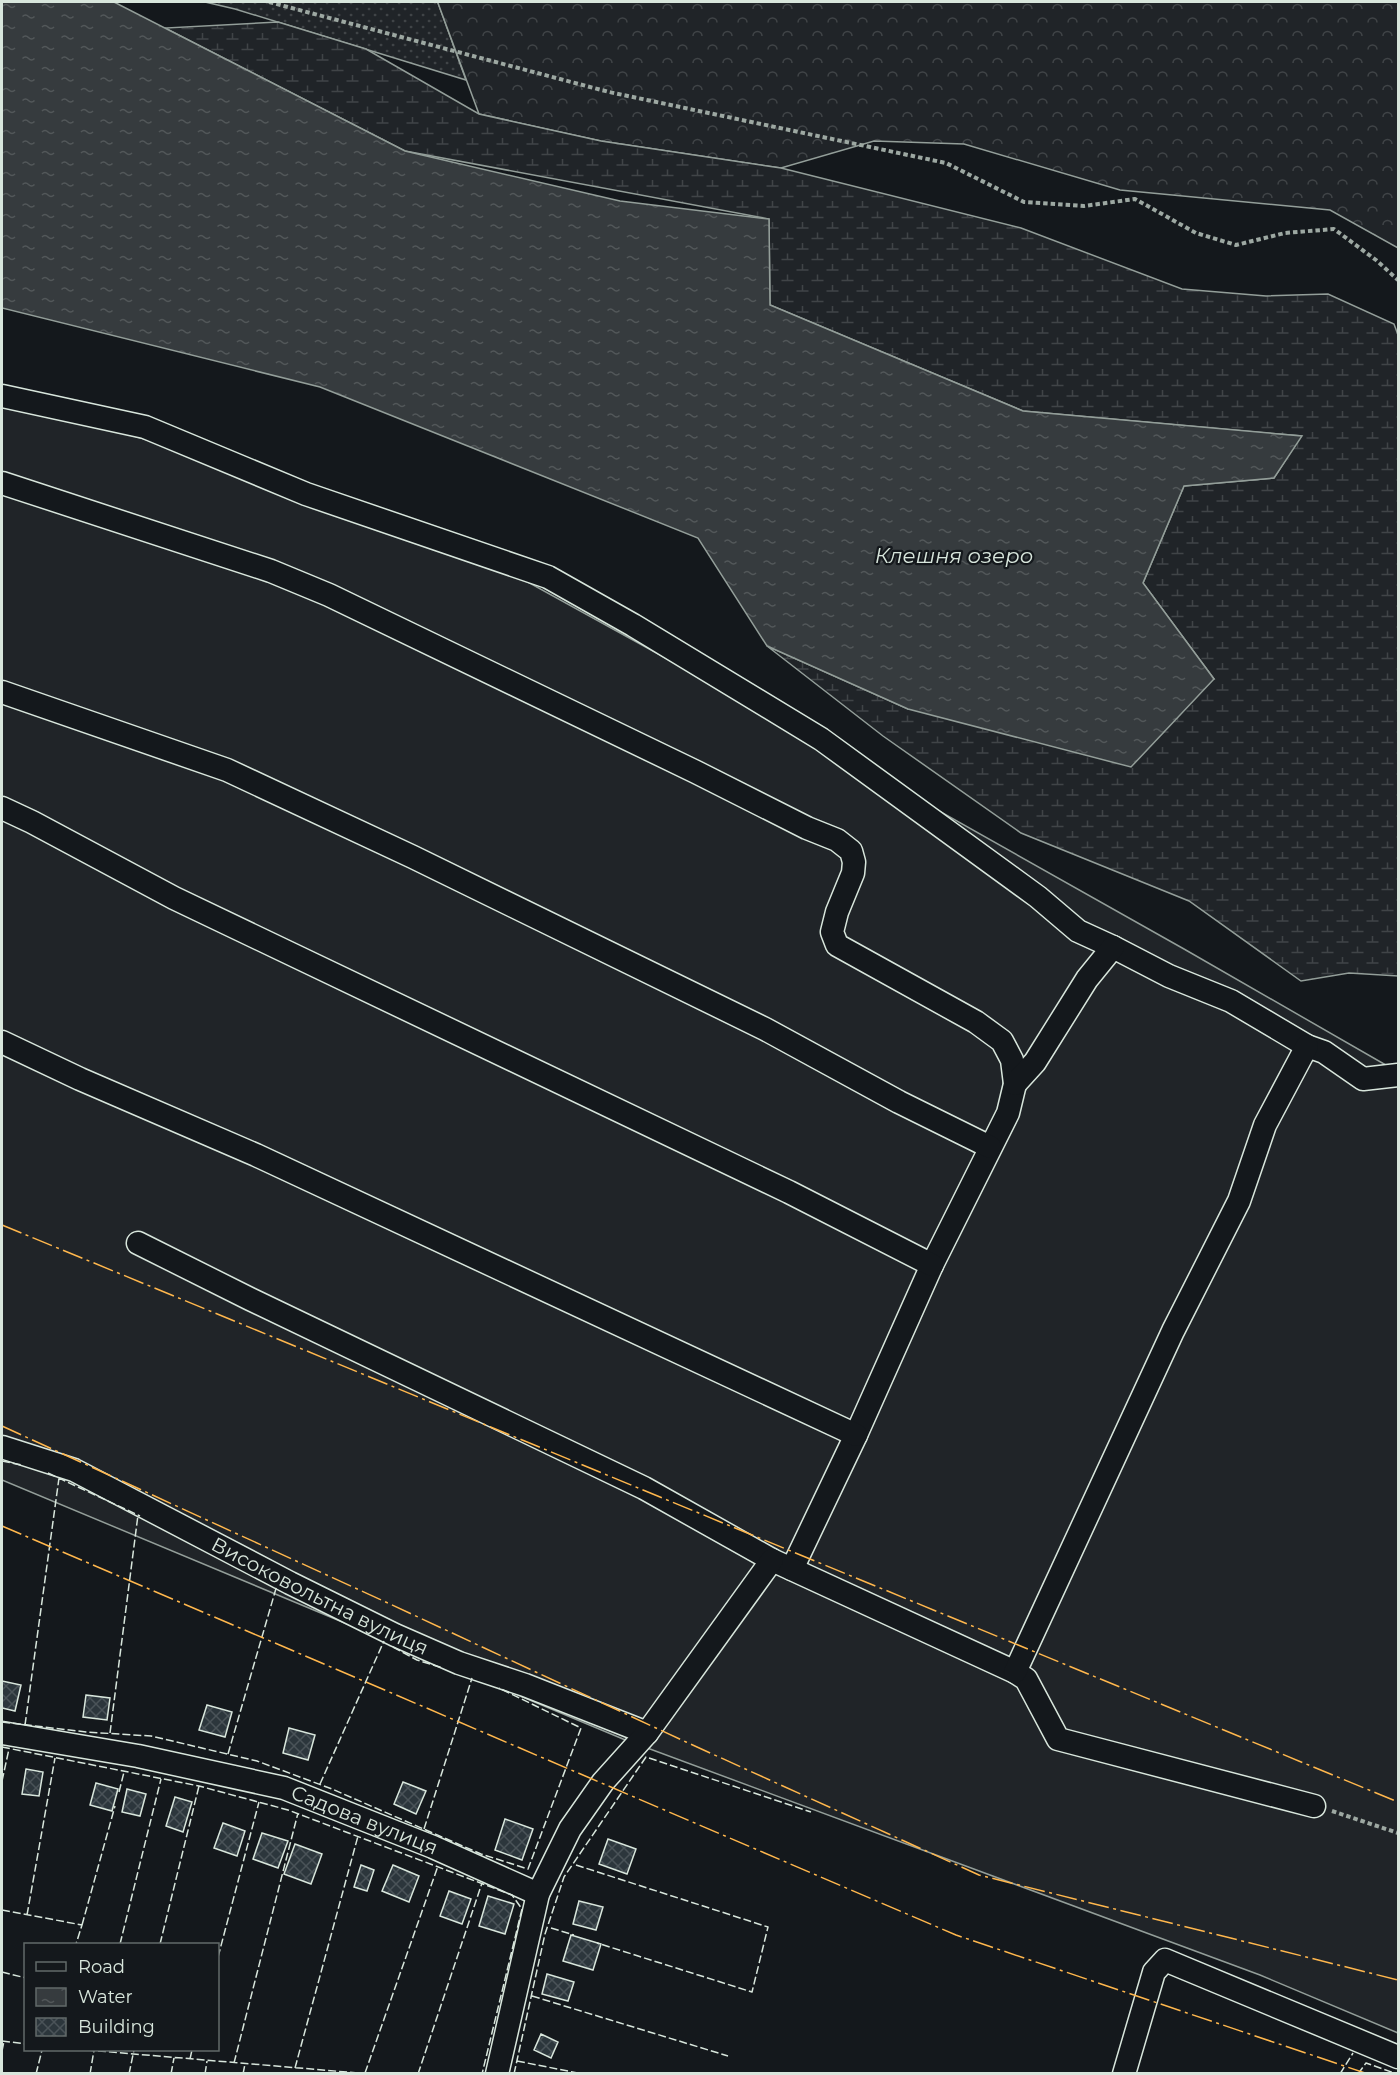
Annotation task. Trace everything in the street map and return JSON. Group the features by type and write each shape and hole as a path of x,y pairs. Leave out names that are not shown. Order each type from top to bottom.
{"street":[{"path":"2,396 145,427 306,494 548,577 633,625 821,739 1038,897 1078,931 1169,976 1231,1001 1306,1046 1324,1052 1363,1079 1398,1076"},
{"path":"2,483 271,571 329,595 807,828 837,840 851,851 854,862 853,873 837,912 832,932 837,945 976,1023 1002,1041 1012,1060 1016,1084 1008,1113 932,1265 855,1435 782,1565 646,1733 603,1782 570,1829 538,1894 497,2073"},
{"path":"2,692 227,770 413,857 744,1019 990,1148"},
{"path":"2,808 174,898 789,1192 932,1265"},
{"path":"1016,1084 1035,1062 1087,979 1113,947"},
{"path":"2,1041 80,1079 266,1159 855,1435"},
{"path":"1015,1672 1173,1331 1239,1201 1265,1125 1306,1046"},
{"path":"138,1243 644,1488 782,1565 1015,1672 1026,1679 1058,1739 1314,1806"},
{"name":"Високовольтна вулиця","path":"2,1448 74,1470 322,1600 395,1635 459,1663 525,1685 646,1733"},
{"name":"Садова вулиця","path":"2,1733 138,1756 284,1788 433,1847 538,1894"},
{"path":"1124,2073 1154,1972 1165,1960 1398,2057"}],"path":[{"path":"269,2 609,93 946,163 1024,202 1084,206 1135,200 1196,234 1236,245 1285,233 1334,229 1376,260 1398,280"},
{"path":"1314,1806 1398,1833"}],"green space":[{"path":"205,2 439,2 466,80 235,9"},
{"path":"439,2 1398,2 1398,248 1330,210 1120,190 964,144 874,141 781,168 601,141 479,114"},
{"path":"278,22 366,49 479,114 601,141 781,168 1021,228 1182,289 1266,296 1328,294 1394,324 1398,335 1398,976 1349,973 1301,981 1189,901 1021,833 883,736 767,646 908,709 1214,679 1143,583 1184,486 1274,478 1301,436 1023,411 770,305 769,219 405,151 165,28"},
{"path":"2,396 421,523 767,714 1398,1072 1398,2033 1260,1975 623,1739 2,1480"}],"water":[{"name":"Клешня озеро","path":"2,2 114,2 405,151 620,201 769,219 770,305 1023,411 1302,436 1274,478 1184,486 1143,583 1214,679 1131,767 908,709 767,646 698,538 320,387 2,308"}],"building":[{"path":"2,1681 21,1685 15,1711 2,1708"},
{"path":"86,1695 110,1698 107,1720 83,1717"},
{"path":"207,1705 232,1712 225,1737 199,1730"},
{"path":"289,1728 315,1735 308,1760 283,1753"},
{"path":"26,1769 43,1772 39,1796 22,1794"},
{"path":"403,1782 426,1791 416,1814 394,1804"},
{"path":"96,1783 118,1789 112,1811 90,1805"},
{"path":"127,1789 146,1794 140,1816 122,1812"},
{"path":"175,1797 192,1802 183,1832 166,1826"},
{"path":"505,1819 533,1829 522,1860 495,1850"},
{"path":"223,1823 245,1831 237,1856 214,1848"},
{"path":"262,1833 288,1841 278,1868 253,1859"},
{"path":"608,1839 636,1849 627,1874 599,1864"},
{"path":"295,1844 322,1854 311,1884 284,1874"},
{"path":"361,1865 374,1870 367,1891 354,1887"},
{"path":"393,1865 419,1876 409,1902 382,1891"},
{"path":"449,1891 471,1899 462,1924 440,1916"},
{"path":"488,1896 514,1904 505,1934 479,1926"},
{"path":"579,1901 603,1907 596,1930 573,1924"},
{"path":"571,1935 601,1944 593,1970 563,1961"},
{"path":"547,1974 574,1982 568,2001 542,1994"},
{"path":"541,2034 558,2042 551,2058 534,2050"}],"fence":[{"path":"2,1461 22,1465"},
{"path":"48,1473 140,1516"},
{"path":"25,1725 59,1478"},
{"path":"110,1733 138,1515"},
{"path":"228,1754 277,1585"},
{"path":"320,1784 384,1641"},
{"path":"393,1647 417,1660 443,1668"},
{"path":"424,1829 472,1678"},
{"path":"2,1722 86,1732 151,1736 257,1761 332,1789 481,1854 528,1869 581,1728 499,1688"},
{"path":"2,1747 199,1786 288,1810 512,1895 522,1909 482,2074"},
{"path":"2,1781 9,1749"},
{"path":"514,2074 545,1934 564,1877 646,1757 811,1812"},
{"path":"27,1915 55,1758"},
{"path":"119,1792 124,1772"},
{"path":"120,1943 161,1779"},
{"path":"160,1943 199,1786"},
{"path":"219,1953 259,1802"},
{"path":"82,1925 115,1806"},
{"path":"234,2063 298,1813"},
{"path":"295,2068 358,1836"},
{"path":"576,1865 768,1927 752,1992 597,1943"},
{"path":"365,2073 438,1866"},
{"path":"418,2074 482,1883"},
{"path":"2,1910 82,1925 76,1943"},
{"path":"551,1928 574,1935"},
{"path":"2,1972 24,1978"},
{"path":"532,1996 728,2056"},
{"path":"2,2041 24,2044"},
{"path":"2,2051 4,2041"},
{"path":"36,2074 42,2051"},
{"path":"90,2074 94,2051"},
{"path":"99,2051 370,2074"},
{"path":"129,2074 134,2051"},
{"path":"190,2059 192,2051"},
{"path":"1340,2074 1353,2053"},
{"path":"171,2074 174,2058"},
{"path":"205,2074 207,2061"},
{"path":"517,2061 583,2074"},
{"path":"1358,2074 1366,2063 1397,2074"},
{"path":"243,2074 245,2064"}],"power":[{"path":"2,1225 1398,1802"},
{"path":"2,1426 979,1875 1398,1980"},
{"path":"2,1526 956,1935 1368,2074"}]}
